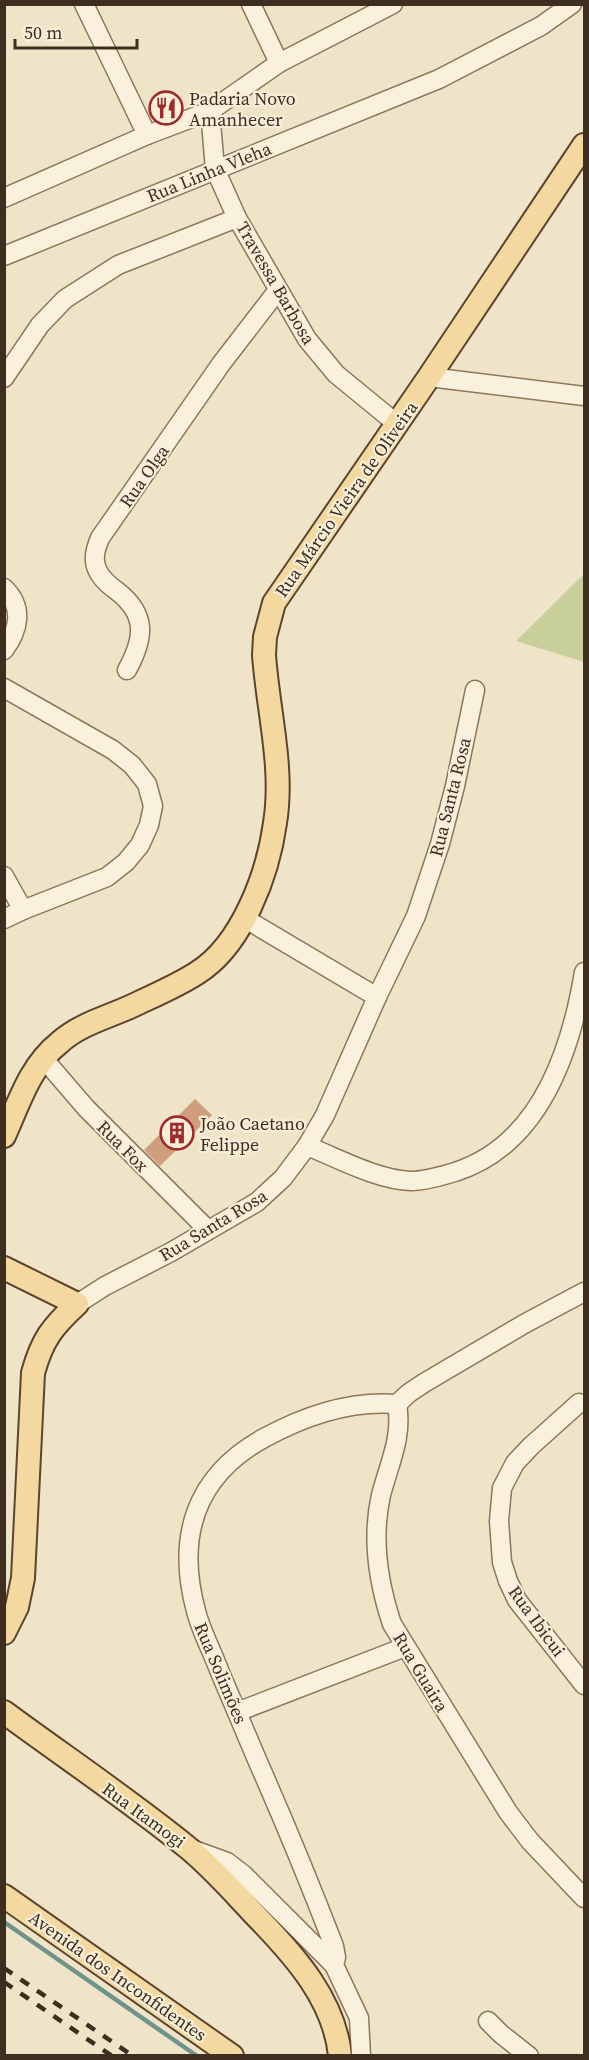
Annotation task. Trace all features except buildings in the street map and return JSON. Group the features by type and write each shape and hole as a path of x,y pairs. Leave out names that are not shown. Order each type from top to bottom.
{"main road":[{"name":"Rua Márcio Vieira de Oliveira","path":"4,1136 25,1089 43,1058 58,1043 81,1027 130,1007 198,973 223,952 244,918 260,883 275,824 278,792 264,655 268,619 274,603 585,145"},
{"path":"4,1268 77,1304"},
{"name":"Rua Santa Rosa","path":"4,1634 17,1607 23,1578 33,1373 40,1348 58,1323 77,1304"},
{"name":"Rua Itamogi","path":"4,1712 188,1848"},
{"path":"188,1848 218,1875 273,1934 314,1985 333,2021 340,2055"},
{"name":"Avenida dos Inconfidentes","path":"4,1896 232,2055"}],"street":[{"path":"84,4 147,135"},
{"path":"251,4 279,63"},
{"name":"Rua Linha Vleha","path":"4,256 439,80 541,26 572,4"},
{"path":"4,198 147,135 210,111 279,63 392,5"},
{"name":"Travessa Barbosa","path":"210,111 215,169 237,218 307,339 336,374 397,424"},
{"path":"4,378 40,325 65,299 118,266 237,218"},
{"name":"Rua Olga","path":"126,670 136,653 140,635 139,620 133,605 106,583 99,573 94,562 100,538 221,364 278,290"},
{"path":"429,377 585,396"},
{"path":"4,588 16,604 19,616 17,629 4,650"},
{"path":"4,688 113,750 132,765 147,784 153,806 149,825 140,845 120,867 107,877 4,919"},
{"name":"Rua Santa Rosa","path":"77,1304 105,1286 171,1252 257,1202 283,1178 307,1146 325,1115 416,916 440,844 475,690"},
{"path":"4,876 23,910"},
{"path":"244,918 377,997"},
{"path":"307,1146 381,1176 410,1180 438,1177 466,1168 493,1154 524,1127 546,1094 572,1030 585,972"},
{"name":"Rua Fox","path":"43,1058 86,1108 208,1230"},
{"path":"398,1404 424,1383 524,1324 585,1292"},
{"name":"Rua Solimões","path":"361,2055 358,2018 334,1965 336,1957 334,1946 289,1832 196,1614 189,1566 190,1541 194,1518 205,1491 223,1467 247,1447 280,1429 338,1407 375,1402 398,1404"},
{"name":"Rua Ibicui","path":"579,1403 531,1446 508,1473 499,1504 499,1531 502,1562 517,1600 585,1685"},
{"name":"Rua Guaira","path":"398,1404 399,1434 381,1496 377,1528 376,1559 388,1613 405,1647 508,1812 530,1841 585,1898"},
{"path":"237,1712 405,1647"},
{"name":"Rua Itamogi","path":"188,1848 227,1862 244,1875 334,1965"},
{"path":"488,2021 529,2055"}],"green space":[{"path":"584,574 584,662 516,641"}],"waterway":[{"path":"4,1922 197,2056"}],"railway":[{"path":"4,1968 133,2056"},
{"path":"4,1982 112,2056"}],"place":[{"name":"Padaria Novo Amanhecer","path":"166,108"},
{"name":"João Caetano Felippe","path":"177,1133"}]}
